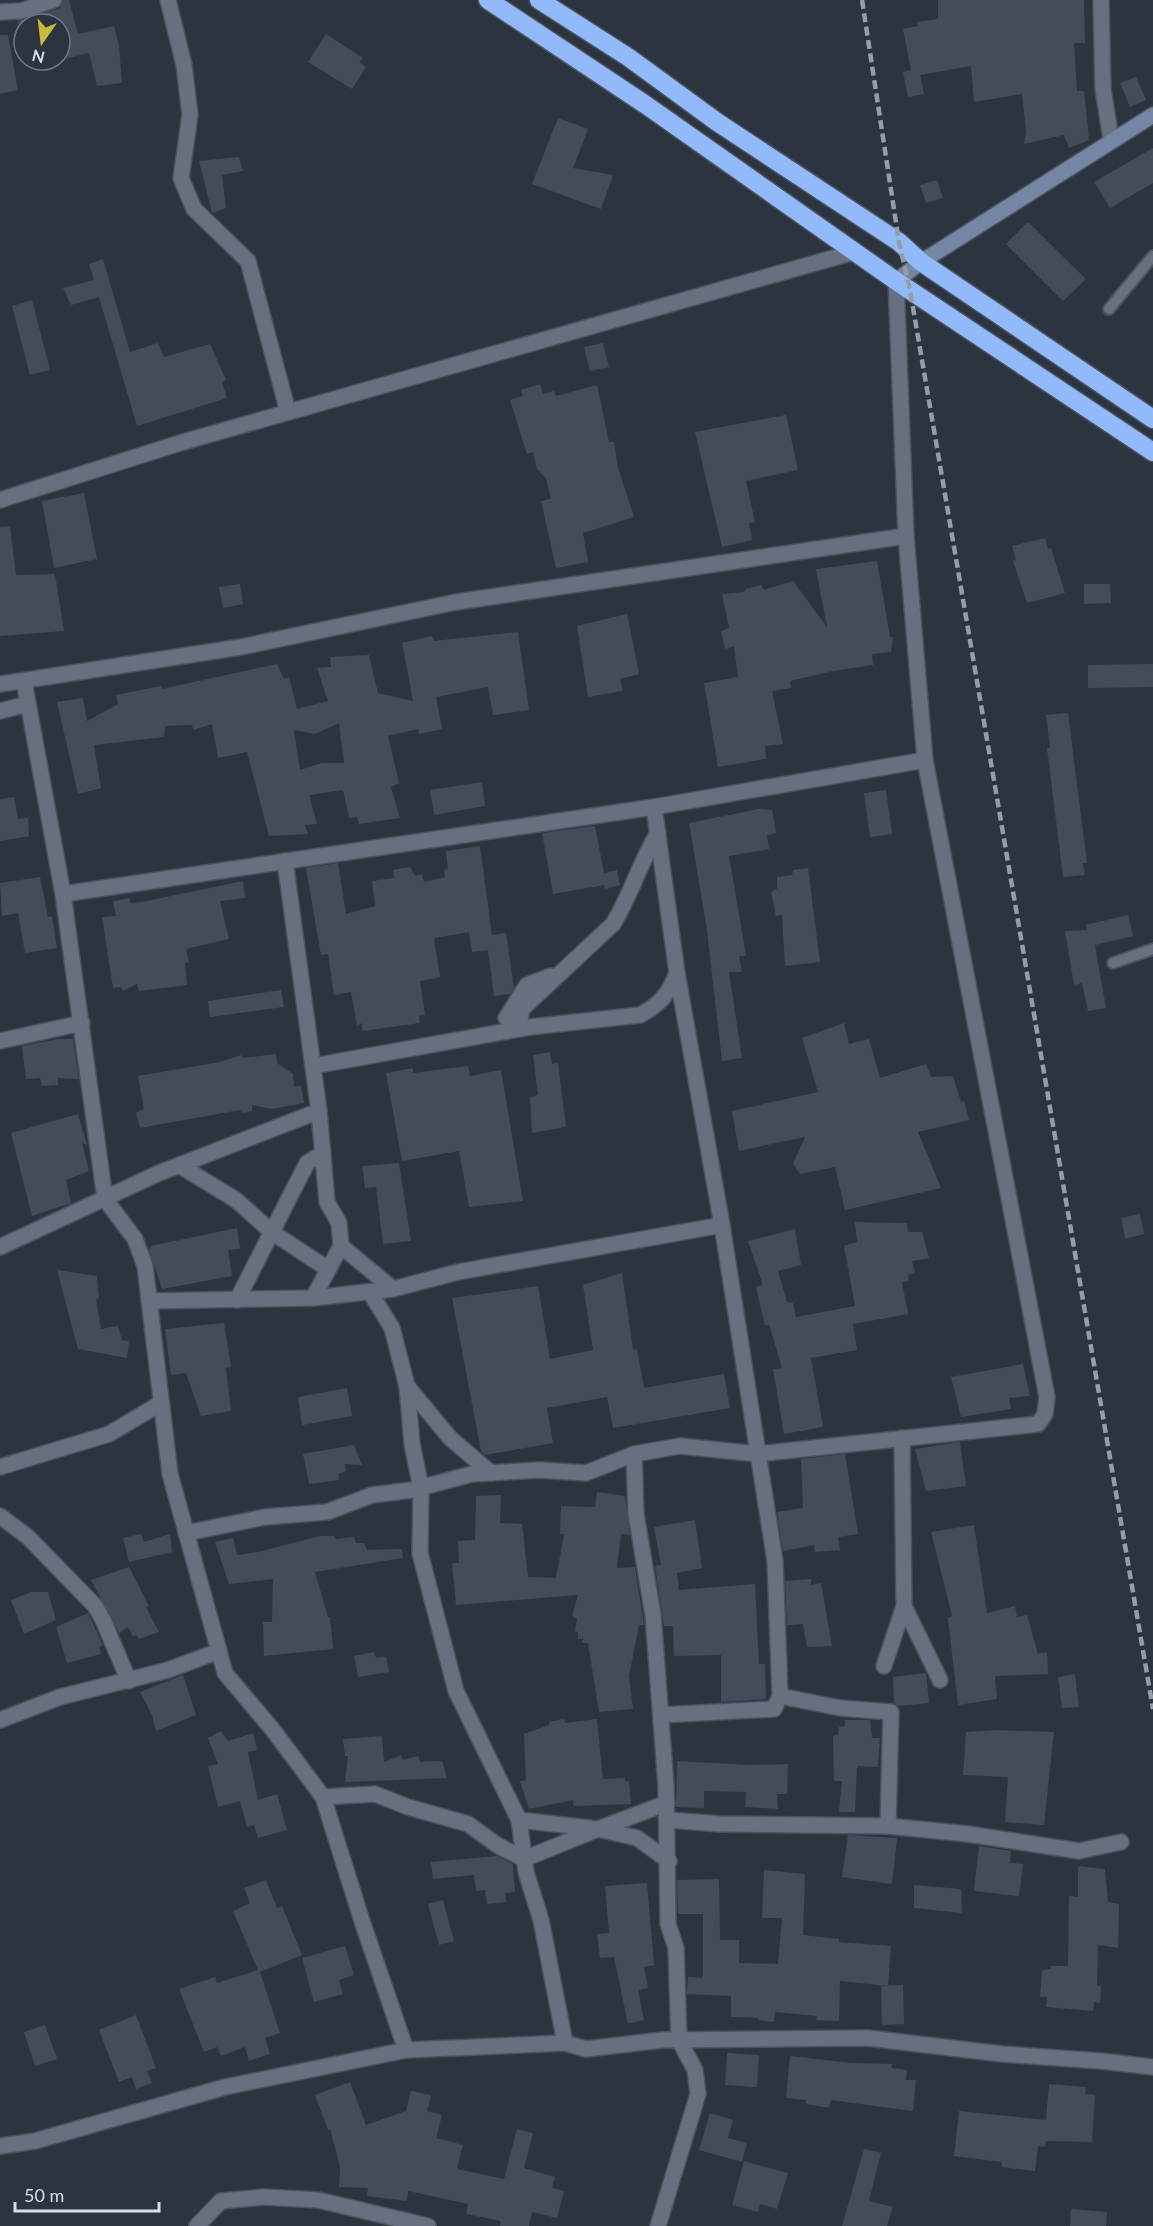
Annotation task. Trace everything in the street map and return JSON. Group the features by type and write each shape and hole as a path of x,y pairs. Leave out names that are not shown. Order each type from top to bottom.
{"highway":[{"path":"488,0 599,72 896,282 1153,452"},
{"path":"539,0 628,57 717,122 899,242 921,262 1153,418"}],"street":[{"path":"0,12 21,11 54,0"},
{"path":"168,0 184,65 190,115 182,178 194,209 248,261 288,412"},
{"path":"1101,0 1103,89 1111,139"},
{"path":"186,1533 265,1517 327,1512 372,1495 421,1488 472,1474 539,1470 586,1473 634,1454 680,1446 758,1454 1038,1424 1045,1414 1047,1398 925,760 906,536 896,282 921,262 1111,139 1153,115"},
{"path":"0,500 288,412 854,252"},
{"path":"0,684 242,647 456,602 906,536"},
{"path":"24,681 63,894 105,1200 135,1239 145,1266 170,1474 225,1673 273,1730 323,1797 406,2050"},
{"path":"0,711 28,704"},
{"path":"63,894 654,807 925,760"},
{"path":"654,807 677,973 722,1225 775,1561 780,1696 774,1709 661,1715"},
{"path":"518,1029 522,1009 613,924 624,907 643,857 658,833"},
{"path":"285,861 319,1112 327,1202 339,1223 340,1246 313,1298"},
{"path":"313,1066 518,1029 640,1015 655,1007 668,994 677,973"},
{"path":"506,1018 527,985 557,974"},
{"path":"0,1041 82,1023"},
{"path":"0,1247 179,1165 319,1112"},
{"path":"237,1300 307,1163 323,1153"},
{"path":"179,1165 236,1200 273,1233 328,1269"},
{"path":"149,1301 313,1298 393,1289 458,1272 722,1225"},
{"path":"340,1246 393,1289"},
{"path":"370,1292 392,1328 407,1386 412,1444 421,1488 420,1553 456,1691 519,1820 525,1859 541,1920 565,2043"},
{"path":"407,1386 450,1438 491,1473"},
{"path":"0,1467 109,1434 161,1403"},
{"path":"884,1666 904,1606 902,1438"},
{"path":"634,1454 636,1514 653,1615 661,1715 668,1820 668,1924 676,1948 679,2040 695,2070 698,2094 677,2171 658,2226"},
{"path":"0,1516 28,1537 94,1606 129,1681"},
{"path":"904,1606 940,1680"},
{"path":"4,1716 60,1697 129,1681 219,1651"},
{"path":"780,1696 840,1708 891,1712 888,1826"},
{"path":"323,1797 375,1794 408,1807 468,1824 497,1845 525,1859 667,1803"},
{"path":"519,1820 598,1829 636,1838 669,1861"},
{"path":"668,1820 768,1826 888,1826 968,1834 1079,1851 1121,1842"},
{"path":"1,2143 35,2141 225,2087 406,2050 565,2043 586,2049 679,2040 868,2038 1002,2054 1153,2067"},
{"path":"197,2226 221,2201 263,2197 318,2200 428,2226"}],"lane":[{"path":"1108,309 1153,256"},
{"path":"1113,963 1153,949"}],"building":[{"path":"64,0 69,0 78,34 114,26 119,46 122,83 97,86 89,53 72,57 72,12 47,12 60,8"},
{"path":"938,0 1084,0 1085,43 1074,43 1077,91 1084,91 1089,140 1069,148 1064,135 1024,144 1026,132 1022,94 974,102 971,66 920,75 924,94 908,97 903,72 911,70 903,29 918,26 917,22 938,19"},
{"path":"326,34 363,58 359,62 366,67 352,89 308,62"},
{"path":"0,35 8,35 12,72 15,72 18,90 0,94"},
{"path":"1136,77 1146,100 1130,107 1120,83"},
{"path":"558,118 588,129 573,168 613,175 601,209 532,184"},
{"path":"1153,148 1153,183 1110,208 1094,182"},
{"path":"239,157 243,171 222,175 226,208 212,213 199,161"},
{"path":"937,180 943,198 926,203 920,185"},
{"path":"1028,222 1086,279 1063,301 1006,244"},
{"path":"103,259 130,352 158,343 164,357 210,344 226,380 222,382 227,398 137,426 99,297 71,305 63,288 94,280 89,264"},
{"path":"32,300 50,370 30,375 12,306"},
{"path":"603,343 609,367 590,371 584,347"},
{"path":"540,384 543,394 554,391 556,396 597,385 609,442 614,442 618,468 634,517 583,533 588,562 556,568 541,501 551,499 546,478 537,469 533,452 527,454 510,400 523,396 521,390"},
{"path":"786,415 798,470 746,481 755,522 749,523 752,540 722,547 695,432"},
{"path":"84,493 97,559 54,568 42,501"},
{"path":"10,526 16,575 55,574 64,631 0,636 0,527"},
{"path":"1045,538 1048,549 1051,548 1065,593 1027,603 1013,561 1016,560 1012,546"},
{"path":"877,561 890,637 893,637 891,652 872,654 873,665 790,681 791,688 772,691 783,744 765,746 766,759 718,767 704,683 738,677 734,646 725,649 721,631 729,628 722,594 744,592 746,589 761,585 764,590 793,581 827,627 816,569"},
{"path":"240,584 243,604 223,608 219,587"},
{"path":"1084,584 1110,584 1111,603 1084,604"},
{"path":"627,614 639,674 620,679 623,691 588,697 577,626"},
{"path":"518,632 529,710 493,715 488,687 436,697 442,729 419,734 418,729 388,736 399,783 391,787 400,818 359,824 357,817 349,818 343,790 309,795 317,824 305,825 308,834 269,836 247,752 218,758 212,724 193,730 192,725 165,726 164,737 94,745 101,788 78,794 57,702 83,698 87,721 118,704 116,695 161,686 162,689 277,664 284,679 289,677 297,709 328,701 317,668 331,667 330,657 369,655 378,693 413,701 402,643 432,636 434,641","holes":["339,723 344,763 322,763 300,770 294,730 315,734"]},
{"path":"1153,664 1153,687 1088,688 1088,665"},
{"path":"1068,713 1087,863 1083,863 1085,875 1063,877 1047,748 1050,748 1046,715"},
{"path":"482,782 485,806 434,815 430,790"},
{"path":"886,790 892,834 870,837 864,793"},
{"path":"14,797 18,819 28,818 29,836 0,841 0,799"},
{"path":"759,809 772,810 776,833 767,835 769,849 729,856 746,956 739,956 742,972 729,972 742,1058 722,1061 707,930 689,823"},
{"path":"595,826 604,873 617,870 620,885 605,889 604,885 553,894 542,833"},
{"path":"480,846 492,935 506,933 514,988 510,994 494,996 488,950 472,952 469,932 434,938 440,977 420,981 425,1015 419,1016 420,1023 362,1031 362,1023 357,1026 351,992 334,995 328,954 321,955 306,868 338,863 346,914 375,906 372,881 394,878 393,870 410,867 415,876 422,874 424,882 445,877 444,870 448,869 446,851"},
{"path":"808,868 820,962 785,966 782,915 776,916 771,892 777,889 777,877 792,875 793,870"},
{"path":"40,877 48,917 52,916 57,948 25,953 18,913 2,916 0,883"},
{"path":"243,881 245,898 220,901 229,939 186,949 189,962 185,963 187,985 139,991 137,984 123,991 120,987 113,988 102,917 116,916 113,901 130,898 130,903 142,902"},
{"path":"1128,915 1133,936 1095,945 1106,1008 1088,1011 1082,983 1074,985 1065,931 1087,930 1086,925"},
{"path":"281,990 284,1007 210,1017 208,1001"},
{"path":"844,1023 849,1044 869,1039 880,1078 926,1064 931,1077 953,1076 969,1120 918,1132 941,1188 845,1210 835,1167 800,1174 793,1164 805,1137 739,1151 732,1111 818,1092 802,1038"},
{"path":"58,1039 73,1039 79,1079 58,1078 58,1085 42,1086 40,1078 26,1079 22,1046"},
{"path":"550,1052 552,1064 558,1063 566,1127 532,1133 530,1097 538,1095 533,1055"},
{"path":"276,1054 277,1063 293,1074 294,1087 301,1085 304,1103 272,1109 252,1105 252,1111 242,1113 240,1110 140,1128 136,1113 144,1109 138,1076 220,1062 241,1055 243,1058"},
{"path":"468,1066 470,1076 501,1070 523,1201 469,1207 459,1151 402,1161 386,1073 413,1068 413,1073"},
{"path":"78,1114 87,1145 82,1143 89,1171 66,1180 71,1203 32,1216 11,1133"},
{"path":"399,1163 411,1241 383,1244 376,1187 365,1188 362,1166"},
{"path":"1140,1214 1144,1234 1125,1239 1121,1218"},
{"path":"855,1222 907,1223 908,1232 922,1232 929,1258 912,1261 915,1273 908,1275 909,1281 902,1282 908,1314 853,1324 857,1350 811,1358 823,1427 784,1434 773,1369 782,1368 769,1324 765,1326 756,1287 763,1285 748,1241 795,1229 801,1265 778,1271 787,1302 793,1303 796,1317 855,1306 844,1246 857,1242"},
{"path":"237,1228 240,1249 228,1250 232,1276 162,1289 149,1250 151,1246"},
{"path":"57,1270 97,1276 99,1298 96,1299 101,1329 118,1326 122,1340 129,1341 127,1358 78,1349"},
{"path":"622,1273 633,1350 637,1349 644,1388 724,1374 730,1408 613,1428 607,1397 547,1408 553,1443 485,1455 481,1451 452,1298 538,1286 550,1359 593,1350 583,1285"},
{"path":"224,1323 231,1367 226,1368 231,1411 201,1416 186,1373 171,1375 165,1329"},
{"path":"1023,1364 1030,1396 1009,1398 1011,1409 961,1417 951,1377"},
{"path":"347,1388 352,1416 302,1425 298,1397"},
{"path":"960,1442 966,1486 926,1491 915,1449"},
{"path":"354,1445 362,1465 345,1464 346,1471 338,1474 339,1480 309,1484 303,1454"},
{"path":"845,1454 858,1534 838,1537 840,1550 815,1552 814,1545 783,1551 777,1512 803,1508 801,1459"},
{"path":"597,1492 625,1496 630,1535 621,1534 617,1568 635,1567 644,1625 639,1625 629,1676 633,1709 599,1712 588,1643 582,1643 583,1639 578,1639 578,1632 575,1631 577,1619 572,1616 578,1595 456,1605 452,1563 459,1563 458,1541 475,1540 476,1496 501,1495 500,1523 522,1524 528,1577 556,1578 564,1534 560,1534 561,1506 595,1507"},
{"path":"695,1520 702,1568 677,1573 679,1590 755,1584 759,1664 765,1664 766,1699 721,1702 721,1655 674,1656 673,1626 664,1626 655,1566 661,1565 654,1527"},
{"path":"974,1525 987,1613 1015,1606 1017,1617 1027,1615 1038,1654 1047,1652 1048,1674 995,1676 997,1699 958,1705 948,1618 952,1616 931,1532"},
{"path":"141,1534 144,1542 170,1534 172,1552 129,1562 123,1538"},
{"path":"320,1536 334,1536 336,1539 354,1537 356,1543 364,1543 367,1550 402,1549 403,1558 315,1572 328,1617 330,1617 333,1649 264,1656 263,1622 272,1622 273,1579 229,1584 215,1542 233,1538 237,1555"},
{"path":"129,1567 149,1606 146,1607 159,1632 139,1639 136,1635 133,1636 128,1627 119,1633 91,1580"},
{"path":"811,1579 811,1585 821,1583 832,1646 807,1647 803,1624 787,1625 785,1581"},
{"path":"31,1592 48,1592 56,1620 24,1634 11,1600"},
{"path":"88,1613 103,1645 99,1647 101,1654 67,1663 56,1627"},
{"path":"374,1652 376,1658 386,1657 389,1672 358,1677 354,1656"},
{"path":"926,1673 929,1703 898,1706 894,1703 893,1677"},
{"path":"1075,1674 1079,1707 1062,1708 1058,1677"},
{"path":"183,1675 196,1715 156,1731 152,1715 140,1692"},
{"path":"564,1719 565,1723 597,1719 603,1779 625,1778 625,1781 629,1781 631,1804 574,1806 573,1800 529,1809 520,1781 526,1780 524,1734 549,1725 549,1722"},
{"path":"845,1720 870,1720 872,1738 880,1738 878,1767 857,1766 855,1812 839,1812 842,1781 834,1781 833,1736 838,1735 839,1727 845,1726"},
{"path":"996,1730 1054,1732 1044,1825 1005,1822 1008,1777 963,1775 966,1732"},
{"path":"221,1731 228,1741 253,1733 257,1750 248,1752 258,1800 277,1794 287,1830 258,1838 254,1825 247,1827 240,1801 218,1807 208,1766 218,1764 208,1738"},
{"path":"382,1736 384,1762 401,1755 403,1760 418,1756 420,1762 442,1761 447,1778 345,1782 348,1756 345,1756 343,1739"},
{"path":"677,1761 748,1765 788,1764 787,1794 777,1794 778,1809 745,1807 746,1792 704,1791 704,1808 676,1807"},
{"path":"848,1835 897,1838 892,1884 842,1877"},
{"path":"979,1846 1011,1851 1010,1863 1023,1864 1019,1896 974,1891"},
{"path":"497,1856 513,1864 515,1892 505,1893 506,1902 487,1904 485,1890 476,1891 474,1875 433,1879 431,1862"},
{"path":"1078,1866 1105,1869 1108,1902 1119,1904 1118,1948 1098,1945 1097,1985 1101,1987 1100,2003 1094,2002 1093,2011 1046,2007 1047,1997 1040,1997 1042,1970 1051,1969 1051,1966 1068,1966 1069,1896 1078,1897"},
{"path":"764,1870 805,1874 803,1935 839,1939 839,1942 891,1946 888,1986 840,1981 839,2021 816,2020 817,2016 775,2012 774,2022 759,2020 759,2018 731,2017 731,1996 687,1994 688,1977 703,1978 703,1914 678,1914 677,1880 719,1879 720,1940 739,1940 739,1963 778,1964 782,1918 762,1918"},
{"path":"266,1880 277,1908 282,1906 302,1955 260,1972 280,2033 265,2038 270,2054 249,2061 245,2047 221,2056 217,2047 204,2052 179,1989 215,1977 217,1983 258,1970 233,1911 250,1903 244,1888"},
{"path":"647,1883 654,1965 644,1967 648,1988 638,1990 644,2020 628,2024 614,1957 600,1958 597,1934 609,1933 605,1886"},
{"path":"914,1885 961,1889 962,1913 914,1908"},
{"path":"443,1900 454,1941 439,1945 428,1904"},
{"path":"345,1946 354,1975 339,1980 343,1994 314,2002 302,1958"},
{"path":"903,1985 904,2024 882,2025 881,1986"},
{"path":"136,2015 156,2068 147,2071 152,2083 136,2089 132,2077 119,2082 99,2030"},
{"path":"45,2025 57,2059 35,2066 24,2032"},
{"path":"727,2053 759,2055 757,2087 725,2085"},
{"path":"790,2056 851,2063 892,2064 891,2068 907,2070 906,2080 916,2080 913,2111 831,2100 829,2108 806,2104 806,2100 786,2098"},
{"path":"350,2082 366,2125 406,2111 411,2091 431,2095 427,2111 442,2115 436,2138 463,2145 457,2169 504,2179 517,2129 533,2133 524,2168 555,2177 552,2188 564,2191 557,2218 532,2212 529,2226 500,2226 501,2221 466,2214 468,2204 408,2191 407,2201 367,2196 368,2188 339,2187 340,2166 330,2129 328,2130 315,2095"},
{"path":"1049,2084 1086,2087 1085,2094 1095,2095 1092,2142 1046,2141 1045,2147 1038,2146 1035,2171 1002,2167 1002,2162 954,2156 959,2111 1046,2120"},
{"path":"710,2113 733,2120 728,2138 747,2143 742,2162 699,2150"},
{"path":"864,2149 881,2153 869,2201 893,2207 887,2226 842,2226"},
{"path":"744,2161 788,2173 777,2209 760,2204 758,2212 732,2205"},
{"path":"1071,2209 1107,2212 1106,2226 1070,2226"}],"railway":[{"path":"862,0 899,242 910,290 1153,1709"}]}
